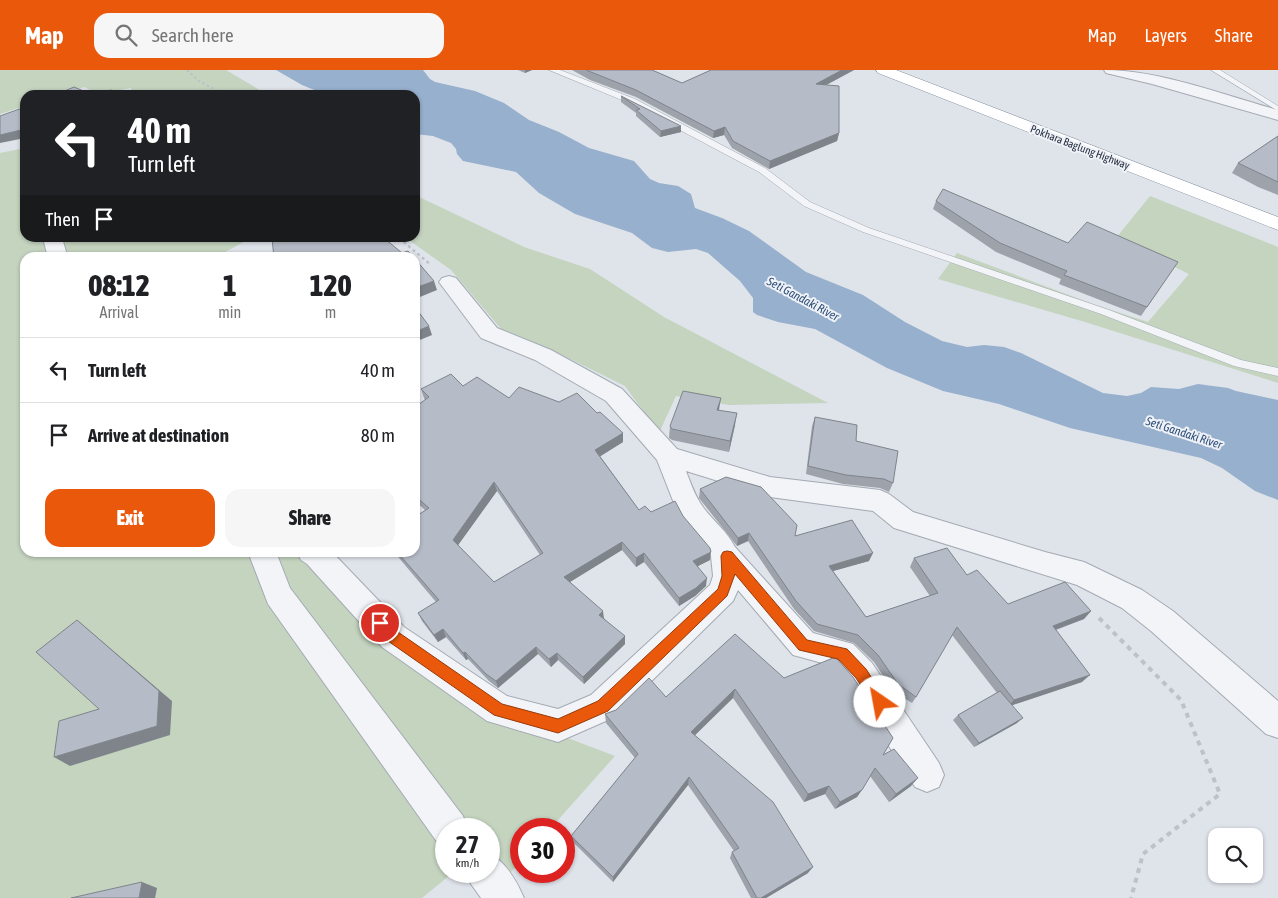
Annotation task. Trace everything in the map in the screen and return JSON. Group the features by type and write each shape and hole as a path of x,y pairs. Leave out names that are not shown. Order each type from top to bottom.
{"highway":[{"name":"Pokhara Baglung Highway","path":"883,70 1278,224"}],"street":[{"path":"1111,70 1164,82 1278,115"},
{"path":"449,282 489,333 543,355 614,394 668,456 686,504 727,556 804,645 842,654 861,674 927,774"},
{"path":"668,456 770,487 880,501 904,520 1045,564 1084,574 1132,599 1162,621 1278,722"},
{"path":"318,557 393,637 499,710 558,726 603,706 723,592 729,576 727,556"},
{"path":"264,557 278,595 442,818"},
{"path":"493,883 505,898"}],"lane":[{"path":"553,70 632,101 762,170 807,204 866,230 1105,312 1238,363 1278,372"},
{"path":"1215,70 1278,109"}],"path":[{"path":"187,70 199,81 216,90"},
{"path":"404,242 415,252"},
{"path":"420,256 449,282"},
{"path":"1093,612 1181,700 1220,794 1143,854 1131,898"}],"green space":[{"path":"0,70 226,70 260,90 131,90 131,88 90,90 84,87 75,90 20,90 20,108 0,114"},
{"path":"20,149 20,242 244,242 225,252 20,252 20,557 311,557 523,721 615,756 560,818 510,818 510,873 501,883 500,818 435,818 435,883 440,883 422,898 0,898 0,153"},
{"path":"1150,196 1278,247 1278,383 1085,322 938,279 957,253 1093,304 1148,322 1189,274 1116,238"},
{"path":"420,197 524,247 590,269 664,317 828,403 729,405 676,396 659,433 625,386 552,350 543,358 502,330 451,270 412,242 420,242"}],"water":[{"name":"Seti Gandaki River","path":"276,70 423,70 435,82 475,91 504,103 529,120 559,132 589,148 634,161 650,179 659,183 678,186 691,194 695,208 749,231 806,272 863,295 905,322 942,341 967,347 984,345 1004,347 1021,353 1103,393 1127,396 1141,393 1151,387 1179,389 1198,384 1228,388 1278,400 1278,500 1255,491 1222,468 1201,458 1070,428 999,404 943,391 887,368 815,329 778,322 757,315 753,312 753,298 740,281 708,253 696,249 668,252 652,248 632,233 575,214 539,193 516,172 463,161 451,143 433,136 420,135 420,90 314,90"}],"building":[{"path":"586,70 652,70 682,83 711,70 842,70 816,84 839,86 839,133 770,161 733,141 725,127 714,131 636,90"},
{"path":"74,87 81,90 67,90"},
{"path":"621,96 681,126 661,131 636,110 640,109"},
{"path":"20,109 20,130 0,135 0,116"},
{"path":"1278,136 1278,182 1238,163"},
{"path":"943,189 1068,243 1087,222 1178,262 1147,307 1064,275 1067,271 1000,243 936,201"},
{"path":"272,242 389,242 401,252 273,252"},
{"path":"420,265 434,281 420,286"},
{"path":"420,314 429,326 420,330"},
{"path":"451,374 463,386 477,377 509,398 519,387 559,402 577,393 597,413 600,412 623,433 595,450 639,510 645,506 651,512 675,501 683,516 710,548 711,552 693,561 707,578 696,588 679,598 644,553 636,558 622,542 564,577 603,611 599,615 625,636 583,677 557,653 549,659 536,647 496,681 486,674 465,652 463,653 443,629 434,635 418,613 439,600 401,557 420,557 420,514 429,508 420,500 420,403 429,397 421,389","holes":["494,482 543,553 494,582 453,540"]},
{"path":"683,391 721,398 717,410 737,413 730,441 672,429 670,426"},
{"path":"815,417 857,425 856,441 898,451 893,483 884,479 846,475 808,466"},
{"path":"726,477 761,487 797,525 795,536 852,520 873,553 829,566 866,617 938,593 914,558 947,548 967,575 977,570 1008,604 1065,582 1091,611 1053,626 1090,675 1014,700 957,627 916,697 898,684 878,655 858,635 817,624 796,601 749,533 738,538 700,489"},
{"path":"77,620 159,691 157,726 54,757 59,721 99,709 36,652"},
{"path":"735,634 784,678 836,658 853,677 893,738 883,755 894,749 918,778 896,794 875,768 862,790 840,802 829,786 808,794 735,689 691,732 773,802 813,867 761,898 757,898 732,852 739,848 689,777 613,877 575,840 575,831 638,754 605,714 616,710 649,678 666,697"},
{"path":"1000,691 1023,718 979,743 958,715"},
{"path":"142,882 139,898 71,898"}],"route":[{"path":"380,623 393,637 499,710 558,726 603,706 723,592 729,576 727,556 804,645 842,654 861,674 880,702"}]}
